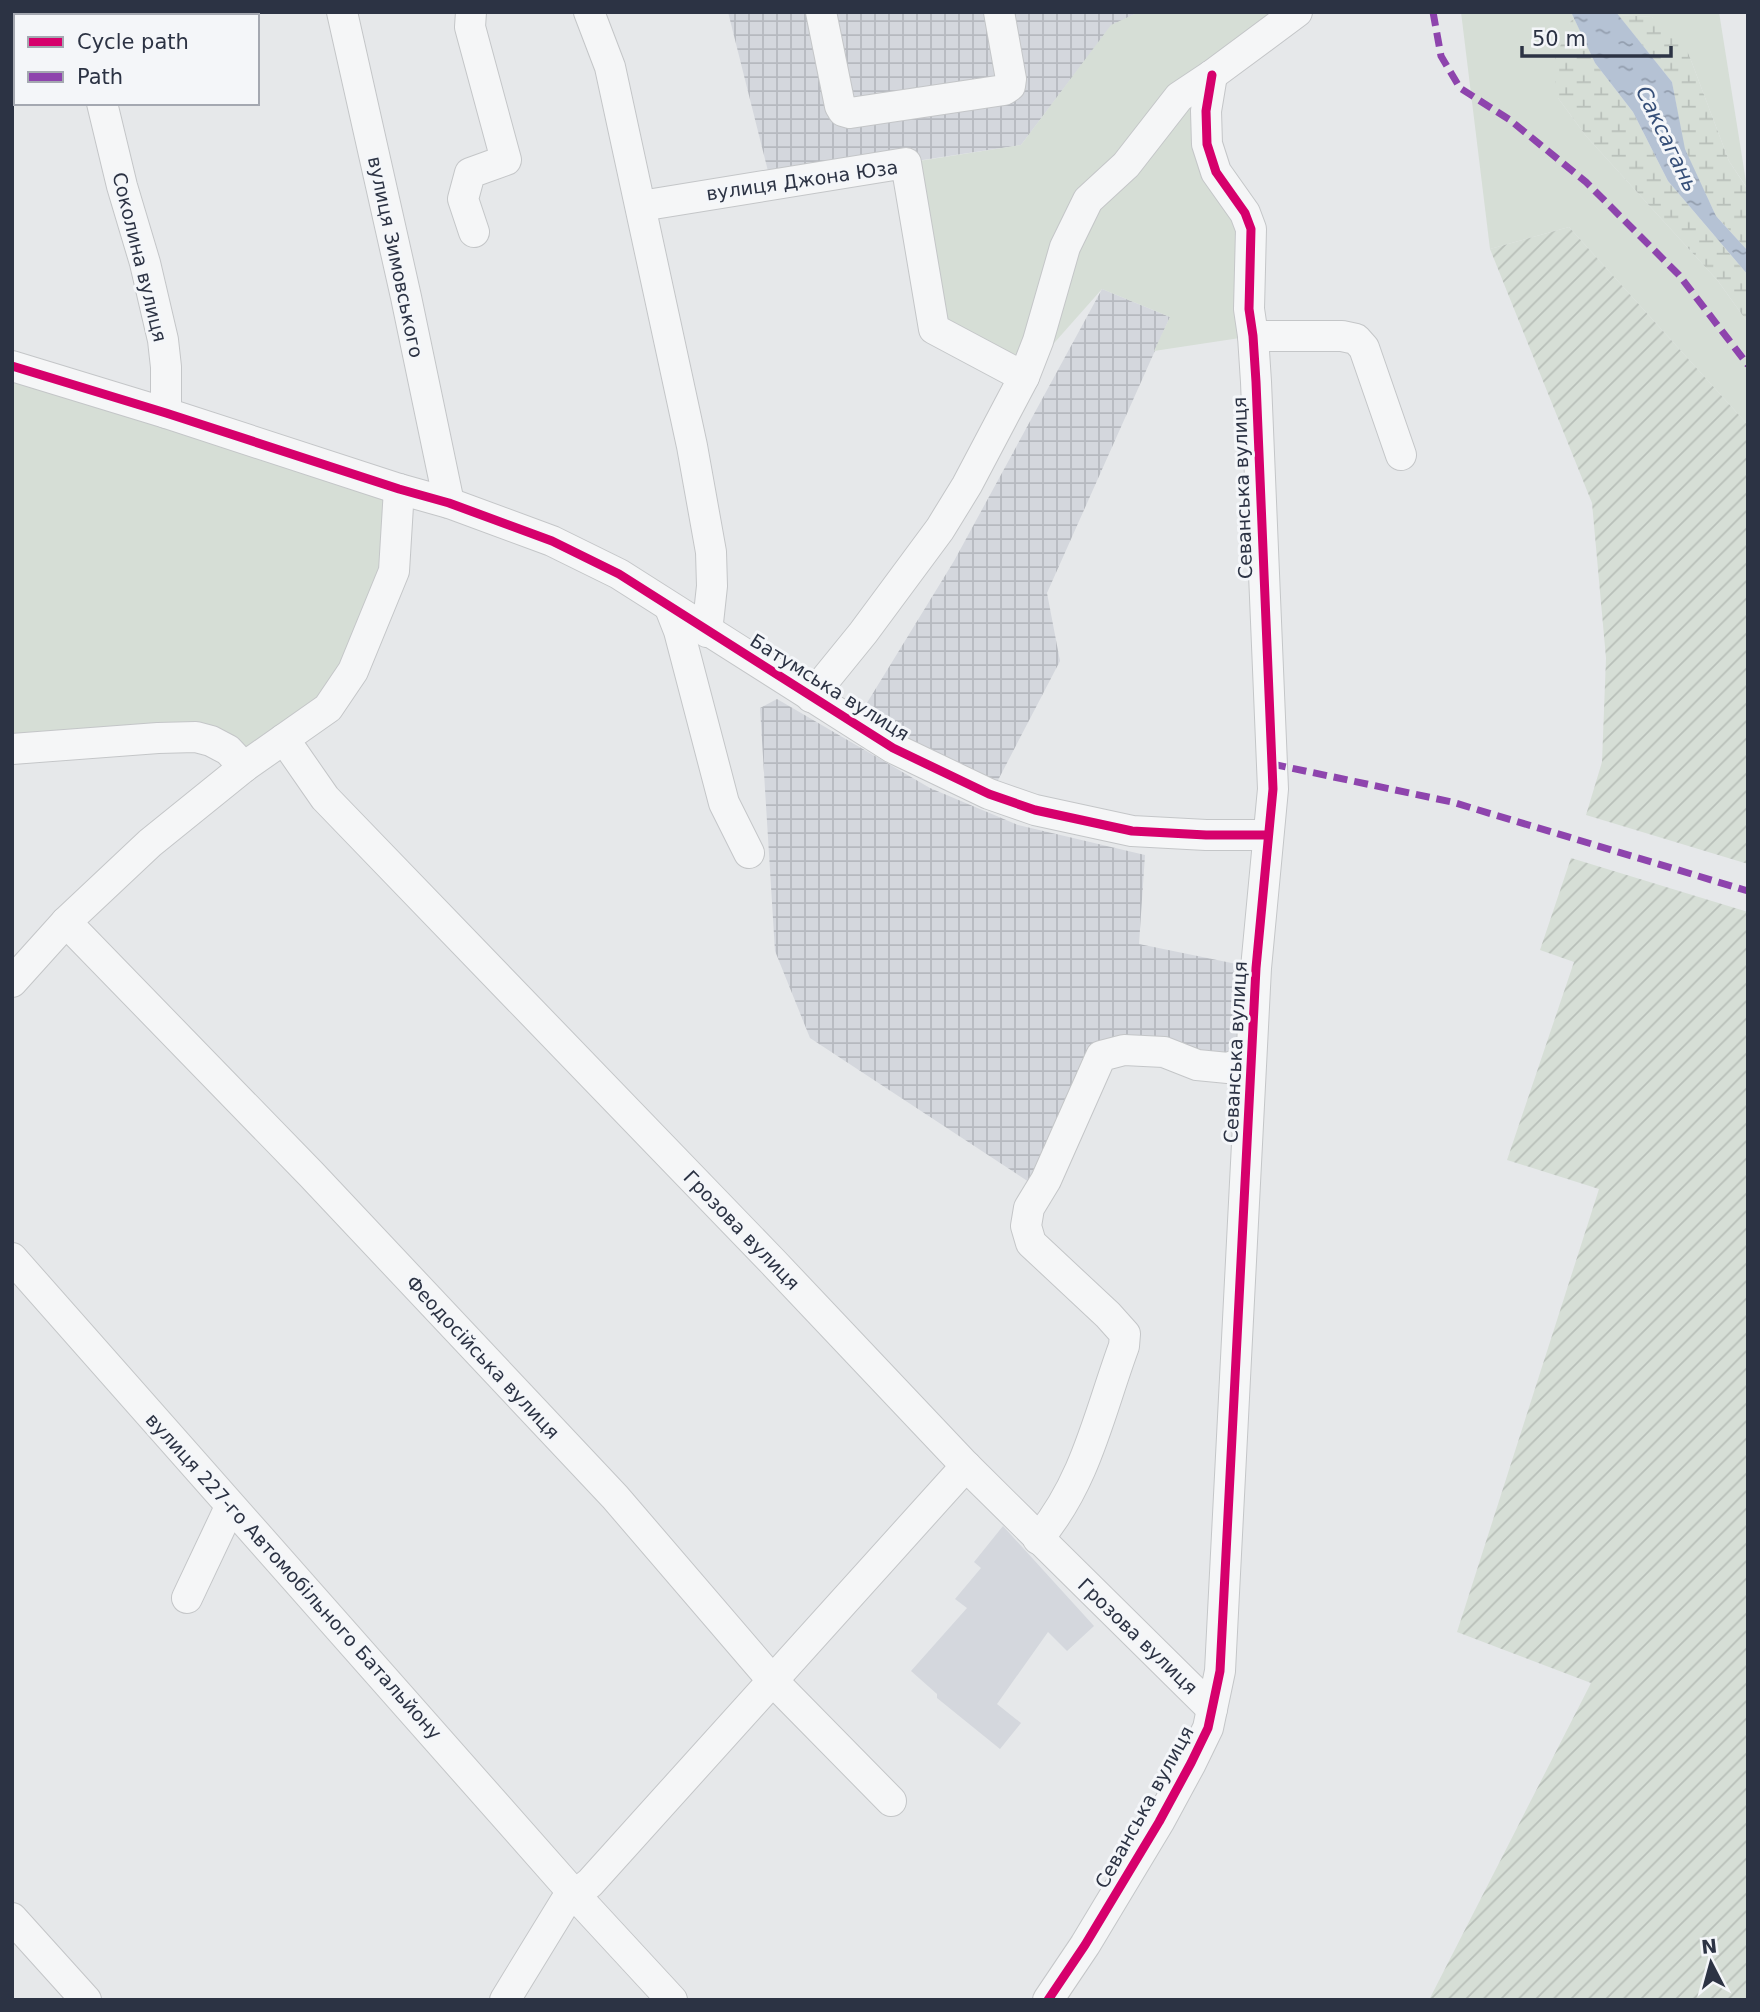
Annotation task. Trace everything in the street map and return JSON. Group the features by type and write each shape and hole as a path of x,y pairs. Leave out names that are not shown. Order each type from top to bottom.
{"street":[{"name":"вулиця Зимовського","path":"342,12 449,502"},
{"path":"471,12 470,27 506,160 470,173 463,199 474,232"},
{"path":"589,12 610,67 692,446 711,552 712,586 707,632"},
{"path":"821,12 840,106 843,111 850,113 1004,90 1010,86 999,12"},
{"path":"811,697 863,633 940,529 967,485 1024,377 1038,341 1065,247 1088,200 1126,165 1179,97 1297,12"},
{"name":"Севанська вулиця","path":"1048,2000 1085,1945 1159,1822 1208,1728 1220,1671 1251,1059 1273,789 1253,336 1249,309 1251,229 1245,213 1216,172 1207,144 1206,111 1212,75"},
{"name":"Соколина вулиця","path":"102,105 163,340 166,413"},
{"name":"вулиця Джона Юза","path":"640,206 906,163 934,330 1024,377"},
{"path":"1253,336 1342,336 1356,339 1364,348 1401,455"},
{"name":"Батумська вулиця","path":"12,366 399,489 449,502 552,541 619,574 892,748 989,794 1035,810 1132,831 1268,835"},
{"path":"12,982 66,922 150,844 244,766 328,708 353,671 394,572 399,489"},
{"path":"670,608 679,631 724,803 749,853"},
{"path":"12,749 196,737 228,750 244,766"},
{"name":"Грозова вулиця","path":"284,739 325,798 764,1252 966,1466 1212,1709"},
{"name":"Феодосійська вулиця","path":"66,922 311,1174 615,1497 773,1681 891,1801"},
{"path":"1038,1539 1075,1484 1101,1418 1124,1346 1125,1334 1091,1298 1031,1243 1026,1226 1029,1208 1046,1180 1101,1056 1124,1050 1164,1052 1197,1065 1228,1068 1251,1059"},
{"name":"вулиця 227-го Автомобільного Батальйону","path":"12,1258 575,1895 672,2000"},
{"path":"505,2000 565,1902 590,1883 966,1466"},
{"path":"187,1598 230,1507"},
{"path":"12,1918 86,2000"}],"shaded area":[{"path":"728,12 1139,12 1111,26 1021,145 771,183"},
{"path":"1102,289 1170,317 1047,593 1060,661 995,786 943,767 862,711 954,561"},
{"path":"777,699 930,788 1018,825 1145,855 1139,944 1256,968 1251,1059 1124,1050 1032,1184 810,1038 775,951 760,708"},
{"path":"1003,1526 1094,1626 1067,1651 1048,1632 997,1704 1021,1723 1000,1749 937,1698 937,1694 911,1671 967,1608 955,1599 981,1568 974,1562"}],"green space":[{"path":"1139,12 1297,12 1212,75 1206,111 1245,213 1253,336 1154,351 1170,317 1102,289 1024,377 934,329 906,163 1021,145 1111,25"},
{"path":"1461,12 1571,12 1574,18 1570,22 1558,98 1586,136 1718,281 1748,323 1748,425 1569,227 1490,249"},
{"path":"1616,12 1719,12 1747,188 1729,161 1689,55 1652,17 1618,15"},
{"path":"1618,15 1652,17 1677,34 1689,55 1729,161 1748,190 1748,251 1716,216 1684,149 1672,82"},
{"path":"1574,18 1595,63 1633,112 1668,181 1748,275 1748,323 1718,281 1586,136 1558,98 1553,64"},
{"path":"1569,227 1748,425 1748,864 1586,815 1602,762 1606,658 1592,503 1490,249"},
{"path":"12,366 399,489 397,542 353,671 244,767 228,750 12,749"},
{"path":"1571,858 1748,912 1748,2000 1429,2000 1591,1683 1457,1632 1599,1189 1507,1160 1574,962 1540,950"}],"water":[{"name":"Саксагань","path":"1571,12 1616,12 1672,82 1685,149 1716,216 1748,251 1748,275 1668,181 1633,112 1595,63"}],"marked path":[{"path":"1433,12 1441,56 1460,88 1510,120 1586,182 1679,275 1748,365"},
{"path":"1272,764 1452,802 1748,891"}],"cycle path":[{"path":"1048,2000 1085,1945 1191,1763 1208,1728 1220,1671 1256,968 1273,789 1256,382 1249,309 1251,229 1245,213 1216,172 1207,144 1206,111 1212,75"},
{"path":"12,366 449,503 552,541 619,574 893,748 989,794 1035,810 1132,831 1268,835"}]}
